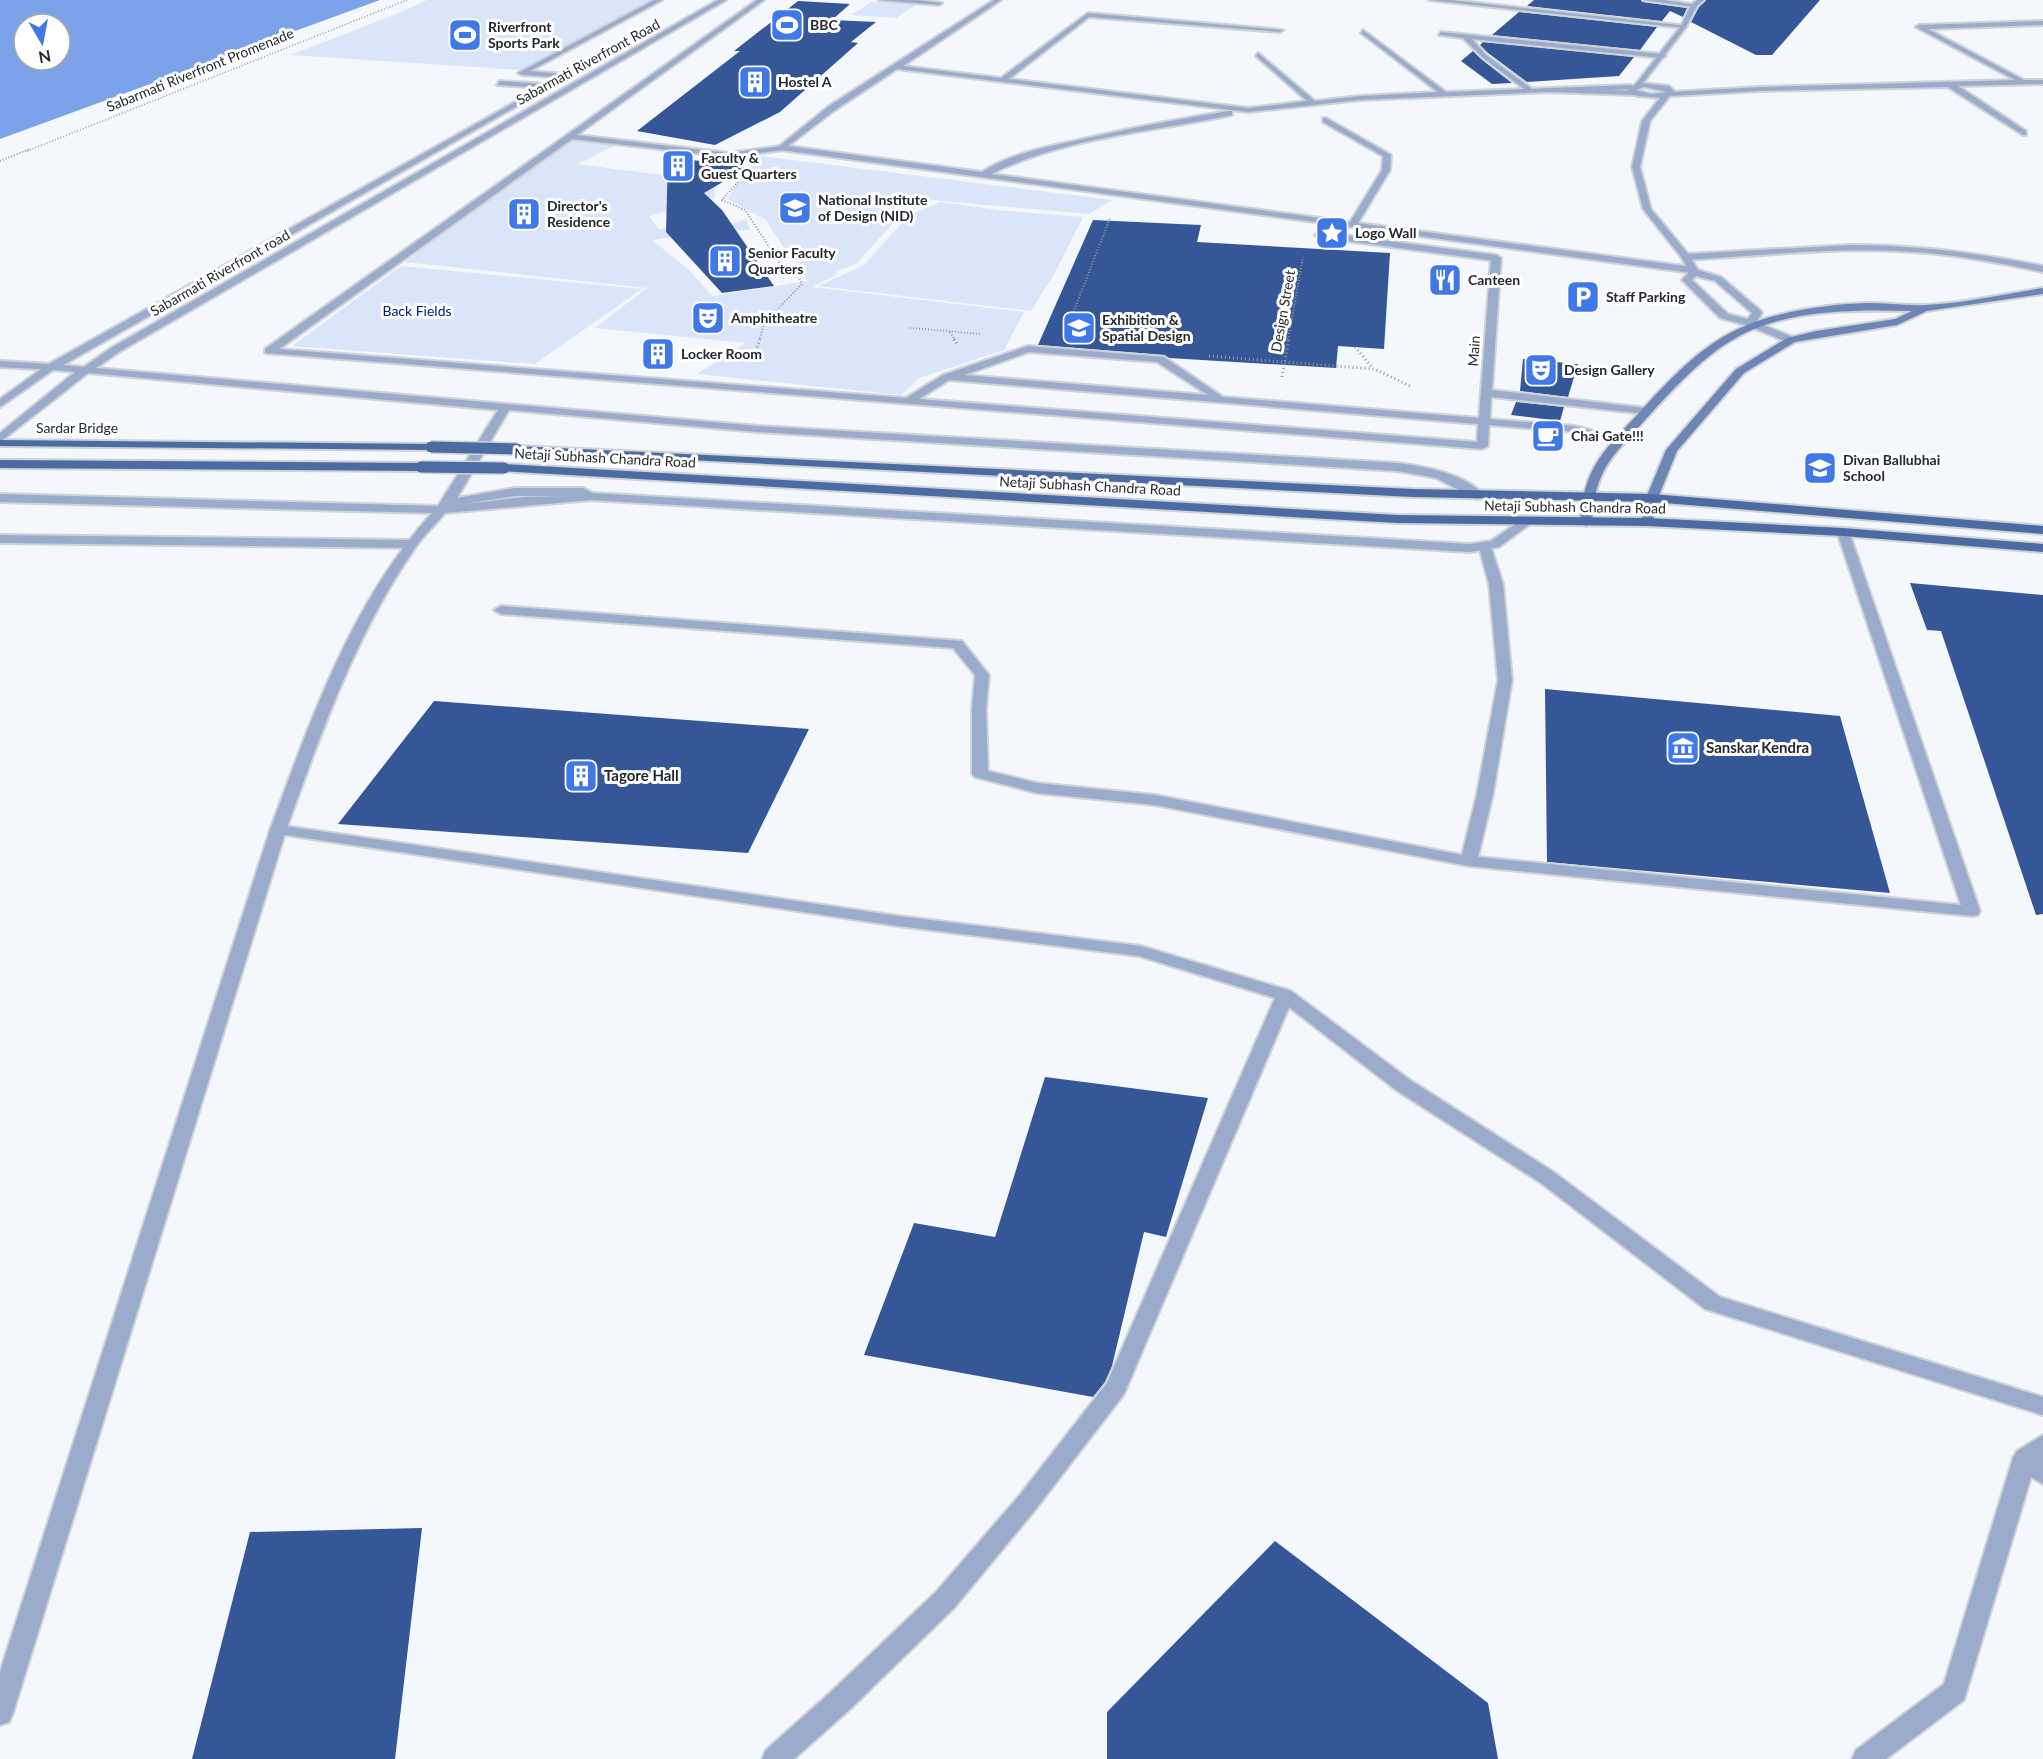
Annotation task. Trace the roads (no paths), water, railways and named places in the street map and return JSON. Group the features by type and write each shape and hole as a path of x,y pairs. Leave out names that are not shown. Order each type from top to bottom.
{"main road":[{"path":"1586,522 1586,497 1599,463 1646,411 1700,360 1752,324 1863,306 1926,308 2043,291"},
{"path":"1647,522 1652,498 1672,450 1740,372 1791,340 1897,322 1926,308"},
{"name":"Sardar Bridge","path":"0,441 155,443"},
{"name":"Netaji Subhash Chandra Road","path":"155,443 516,449 1478,495 1652,498 2043,530"},
{"name":"Netaji Subhash Chandra Road","path":"0,464 504,468 1385,518 1647,522 1843,532 2043,548"}],"street":[{"path":"522,73 659,0"},
{"name":"Sabarmati Riverfront Road","path":"465,146 723,0"},
{"path":"761,0 269,351 908,401 947,377 1028,349 1160,359 1221,399"},
{"path":"881,0 939,3"},
{"path":"782,148 832,108 998,0"},
{"path":"1432,0 1684,26"},
{"path":"1646,0 1694,5"},
{"path":"1636,90 1684,26 1694,5 1701,0"},
{"path":"1002,80 1088,15 1280,30"},
{"name":"Sabarmati Riverfront Road","path":"441,144 669,18"},
{"path":"2023,82 1919,27 2043,22"},
{"path":"1363,32 1443,93"},
{"path":"1441,34 1660,58"},
{"path":"1466,37 1484,56 1528,90"},
{"path":"1258,55 1313,103"},
{"path":"1660,58 1660,69"},
{"path":"896,67 1248,110"},
{"path":"546,86 500,83 517,73 564,76"},
{"path":"986,173 1002,165 1059,146 1162,123 1313,103 1443,93 1528,90 2043,82"},
{"path":"1948,83 2023,133"},
{"path":"1665,88 1645,117 1636,167 1647,209 1686,257 1693,271"},
{"path":"1636,90 1640,103"},
{"path":"1326,120 1387,155 1386,170 1353,225"},
{"path":"568,136 729,155 782,148 986,173 1693,271 1718,279 1757,313 1752,324"},
{"path":"441,144 465,146"},
{"name":"Sabarmati Riverfront road","path":"0,404 51,367 441,144"},
{"name":"Sabarmati Riverfront road","path":"0,441 86,369 465,146"},
{"name":"Main","path":"908,401 1482,446 1496,258 1320,235"},
{"path":"1686,257 1853,248 1912,249 1997,259 2043,269"},
{"path":"1693,271 1687,280 1724,316 1752,324 1791,340"},
{"path":"0,364 86,369 758,429 1398,467 1437,473 1451,478 1478,495"},
{"path":"947,377 1575,429 1620,441"},
{"path":"1486,393 1646,411"},
{"path":"0,1713 278,830 323,708 374,603 411,544 446,506 505,408"},
{"path":"0,498 446,506 578,499 591,496 1377,544 1485,547 1502,541 1527,521"},
{"path":"501,610 957,644 982,675 979,710 980,774 1037,788 1155,800 1469,861 1972,911 1843,532"},
{"path":"0,539 411,544"},
{"path":"1469,861 1485,794 1505,680 1496,584 1485,547"},
{"path":"278,830 898,921 1141,951 1285,995 1403,1085 1548,1178 1713,1303 2043,1406"},
{"path":"775,1759 840,1701 945,1600 1027,1503 1116,1388 1285,995"},
{"path":"1865,1759 1955,1691 2037,1459"}],"water":[{"path":"0,0 380,0 0,139"}],"place":[{"name":"BBC","path":"787,25"},
{"name":"Riverfront Sports Park","path":"465,35"},
{"name":"Hostel A","path":"755,82"},
{"name":"Faculty & Guest Quarters","path":"678,166"},
{"name":"National Institute of Design (NID)","path":"795,208"},
{"name":"Director's Residence","path":"524,214"},
{"name":"Logo Wall","path":"1332,233"},
{"name":"Senior Faculty Quarters","path":"725,261"},
{"name":"Canteen","path":"1445,280"},
{"name":"Staff Parking","path":"1583,297"},
{"name":"Amphitheatre","path":"708,318"},
{"name":"Exhibition & Spatial Design","path":"1079,328"},
{"name":"Locker Room","path":"658,354"},
{"name":"Design Gallery","path":"1541,370"},
{"name":"Chai Gate!!!","path":"1548,436"},
{"name":"Divan Ballubhai School","path":"1820,468"},
{"name":"Sanskar Kendra","path":"1683,748"},
{"name":"Tagore Hall","path":"581,776"}],"park label":[{"name":"Back Fields","path":"417,311"}]}
